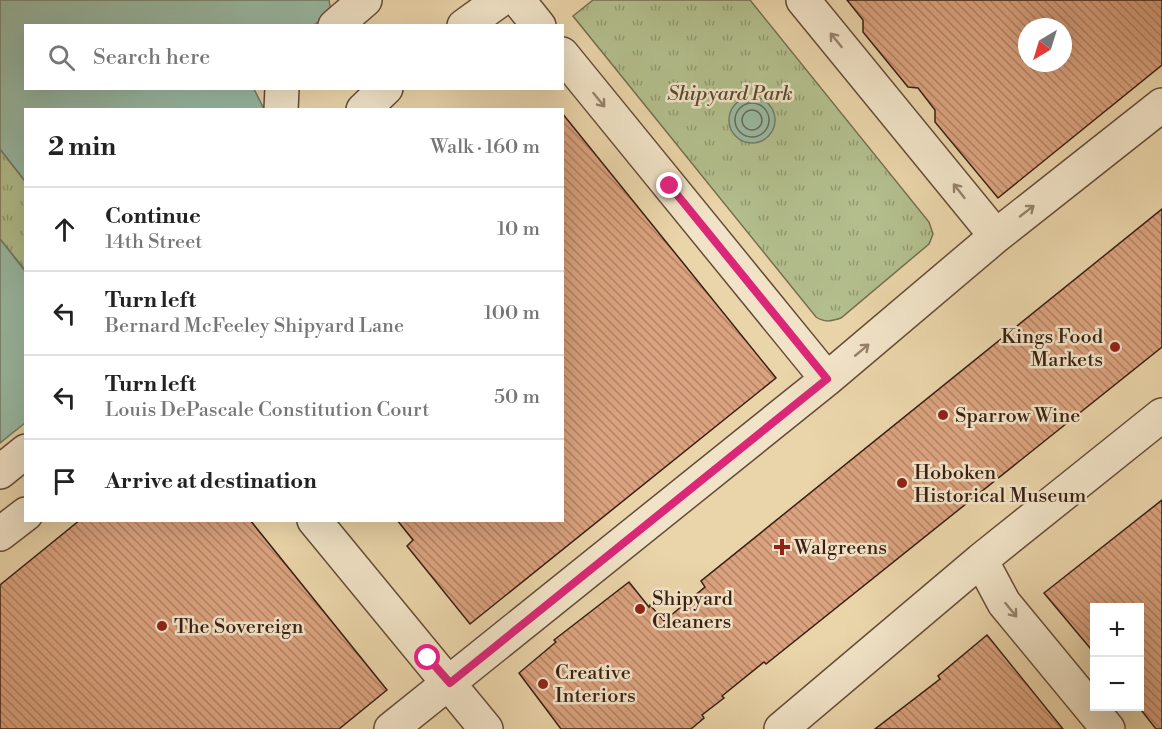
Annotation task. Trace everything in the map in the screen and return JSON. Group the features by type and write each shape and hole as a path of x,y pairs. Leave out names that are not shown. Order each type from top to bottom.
{"street":[{"path":"337,24 365,0"},
{"path":"467,24 500,0"},
{"path":"518,0 537,24"},
{"path":"803,0 996,236"},
{"path":"564,56 827,379"},
{"path":"281,108 282,90"},
{"path":"365,108 384,90"},
{"path":"391,729 827,379 996,236 1162,105"},
{"path":"781,729 981,560 1162,415"},
{"path":"0,472 24,453"},
{"path":"0,534 24,516"},
{"path":"316,522 486,729"},
{"path":"981,560 1005,603 1108,729"}],"green space":[{"name":"Shipyard Park","path":"593,0 750,0 929,222 933,234 929,244 841,318 828,321 816,317 573,16"},
{"path":"0,149 24,180 24,269 0,239"}],"water":[{"path":"0,0 329,0 331,12 315,24 24,24 24,90 254,90 264,108 24,108 24,180 0,149"},
{"path":"757,97 769,103 774,111 774,129 769,137 761,142 747,143 735,137 730,129 729,115 735,103 743,98"},
{"path":"0,239 24,270 24,424 0,443"}],"building":[{"path":"847,0 1162,0 1162,65 998,198 935,122 935,110 918,88 908,87 863,32 863,20"},
{"path":"564,115 776,378 470,624 407,546 413,540 399,522 564,522"},
{"path":"1162,209 1162,347 766,664 764,662 722,696 724,698 702,715 704,718 691,729 561,729 519,673 556,642 554,640 629,582 649,607 650,605 664,621 705,587 701,581"},
{"path":"1162,500 1162,729 1156,729 1142,711 1144,711 1144,603 1090,603 1090,648 1044,593"},
{"name":"The Sovereign","path":"78,522 252,522 387,690 339,729 0,729 0,585"},
{"path":"987,635 1063,729 875,729 940,679 938,676"}],"place":[{"name":"Kings Food Markets","path":"1115,347"},
{"name":"Sparrow Wine","path":"943,415"},
{"name":"Hoboken Historical Museum","path":"902,483"},
{"name":"Walgreens","path":"782,547"},
{"name":"Shipyard Cleaners","path":"640,609"},
{"name":"The Sovereign","path":"162,626"},
{"name":"Creative Interiors","path":"543,684"}],"route":[{"path":"428,658 450,683 827,379 670,186"}]}
